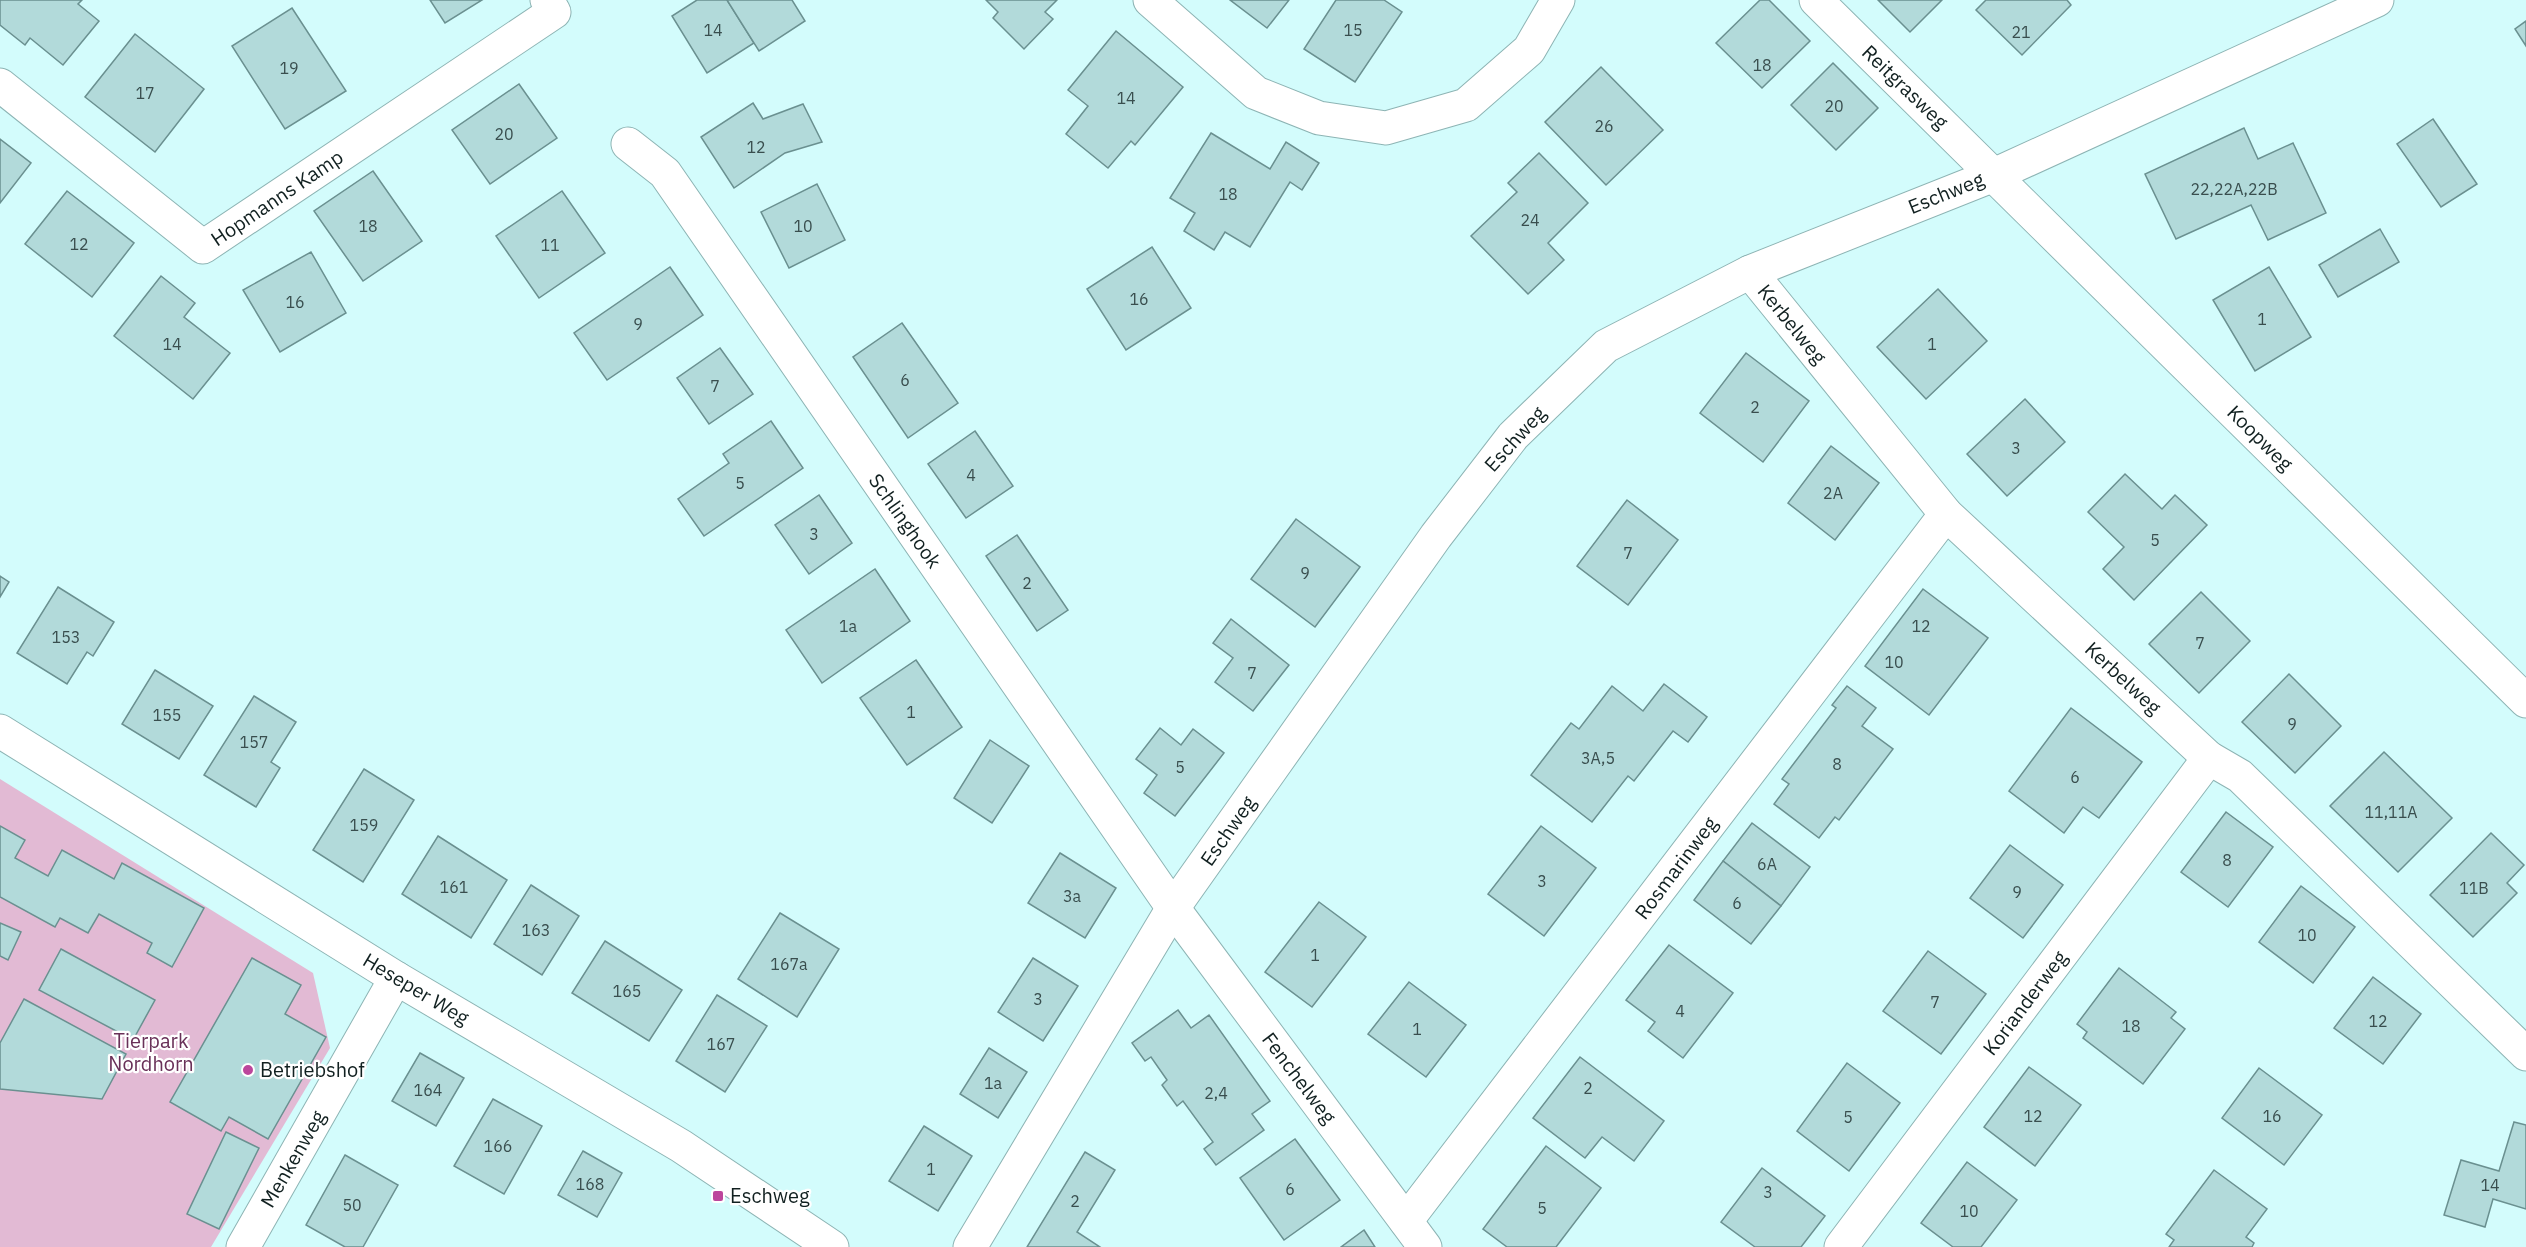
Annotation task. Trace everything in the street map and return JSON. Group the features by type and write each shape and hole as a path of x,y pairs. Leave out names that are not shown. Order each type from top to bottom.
{"street":[{"name":"Hopmanns Kamp","path":"0,85 203,247 554,12 547,0"},
{"path":"1150,0 1256,93 1319,118 1386,128 1466,105 1528,50 1558,0"},
{"name":"Reitgrasweg","path":"1816,0 1994,175"},
{"name":"Eschweg","path":"970,1247 1173,908 1436,536 1513,436 1606,346 1750,272 1994,175 2377,0"},
{"name":"Schlinghook","path":"628,144 665,173 1173,908"},
{"name":"Koopweg","path":"1994,175 2526,700"},
{"name":"Kerbelweg","path":"1750,272 1947,514 2209,758 2240,776 2526,1054"},
{"name":"Rosmarinweg","path":"1406,1221 1947,514"},
{"name":"Heseper Weg","path":"0,731 396,978 681,1146 832,1247"},
{"name":"Korianderweg","path":"1841,1247 2209,758"},
{"name":"Fenchelweg","path":"1173,908 1425,1247"},
{"name":"Menkenweg","path":"243,1247 396,978"}],"green space":[{"name":"Tierpark Nordhorn","path":"0,779 313,973 330,1048 211,1247 0,1247"}],"building":[{"path":"0,0 82,0 78,4 99,21 63,65 30,38 25,45 0,25"},
{"path":"430,0 482,0 445,23"},
{"path":"697,0 727,0 754,43 707,73 672,16"},
{"path":"727,0 792,0 805,21 759,51"},
{"path":"986,0 1057,0 1045,12 1053,19 1024,49 993,18 998,12"},
{"path":"1230,0 1289,0 1267,28"},
{"path":"1336,0 1384,0 1402,12 1355,82 1304,49"},
{"path":"1760,0 1769,0 1810,41 1762,88 1716,43"},
{"path":"1878,0 1942,0 1910,32"},
{"path":"1986,0 2067,0 2071,5 2022,55 1976,10"},
{"path":"292,8 346,91 285,129 232,46"},
{"path":"2526,21 2526,46 2515,29"},
{"path":"1116,31 1183,87 1135,145 1131,141 1108,168 1066,134 1088,106 1068,90"},
{"path":"135,34 204,89 155,152 85,97"},
{"path":"1833,63 1878,108 1836,150 1791,105"},
{"path":"1601,67 1663,130 1606,185 1545,122"},
{"path":"519,84 557,138 490,184 452,130"},
{"path":"753,103 763,119 803,104 822,142 785,153 734,188 701,137"},
{"path":"2433,119 2477,184 2441,207 2397,144"},
{"path":"2244,128 2258,159 2293,143 2326,213 2268,240 2251,205 2176,239 2145,174"},
{"path":"1211,133 1270,169 1286,142 1319,163 1302,190 1290,182 1250,247 1225,232 1214,250 1184,231 1195,213 1170,198"},
{"path":"0,139 31,163 0,203"},
{"path":"1539,153 1588,203 1548,243 1564,260 1528,294 1471,236 1517,192 1508,183"},
{"path":"373,171 422,241 363,281 314,211"},
{"path":"817,184 845,240 789,268 761,212"},
{"path":"67,191 134,243 92,297 25,244"},
{"path":"562,191 605,253 539,298 496,236"},
{"path":"2380,229 2399,262 2338,297 2319,265"},
{"path":"1152,247 1191,308 1126,350 1087,289"},
{"path":"311,252 346,313 280,352 243,290"},
{"path":"670,267 703,315 607,380 574,333"},
{"path":"2269,267 2311,337 2255,371 2213,300"},
{"path":"161,276 195,303 184,317 230,353 193,399 114,336"},
{"path":"1938,289 1987,341 1926,399 1877,347"},
{"path":"902,323 958,403 908,438 853,357"},
{"path":"720,348 753,394 709,424 677,378"},
{"path":"1746,353 1809,401 1763,462 1700,413"},
{"path":"2025,399 2065,442 2007,496 1967,454"},
{"path":"771,421 803,468 704,536 678,499 729,463 723,454"},
{"path":"975,431 1013,486 966,518 928,464"},
{"path":"1831,446 1879,483 1835,540 1788,503"},
{"path":"2125,474 2162,509 2175,495 2207,525 2134,600 2103,569 2124,547 2088,512"},
{"path":"819,495 852,543 809,574 775,525"},
{"path":"1627,500 1678,540 1628,605 1577,566"},
{"path":"1296,519 1360,567 1315,627 1251,579"},
{"path":"1017,535 1068,610 1037,631 986,556"},
{"path":"875,569 910,621 822,683 786,630"},
{"path":"0,576 9,582 0,597"},
{"path":"58,587 114,622 93,656 87,652 67,684 17,653"},
{"path":"1923,589 1988,638 1929,715 1865,666"},
{"path":"2201,592 2250,641 2199,693 2149,644"},
{"path":"1231,619 1289,665 1253,711 1215,682 1233,658 1213,643"},
{"path":"916,660 962,727 907,765 860,698"},
{"path":"155,670 213,706 179,759 122,724"},
{"path":"2289,674 2341,726 2295,773 2242,722"},
{"path":"1664,684 1707,717 1688,742 1673,731 1634,781 1628,776 1592,822 1531,775 1571,723 1579,729 1612,686 1643,711"},
{"path":"1847,686 1876,708 1862,726 1893,749 1839,820 1835,817 1819,838 1774,804 1789,784 1782,779 1836,708 1832,705"},
{"path":"254,696 296,722 271,762 280,768 256,807 204,775"},
{"path":"2071,708 2142,762 2099,818 2083,807 2064,833 2009,791"},
{"path":"1160,728 1181,745 1193,729 1224,753 1175,816 1144,793 1157,775 1136,759"},
{"path":"990,740 1029,766 992,823 954,798"},
{"path":"2384,752 2452,818 2398,872 2330,806"},
{"path":"364,769 414,800 363,882 313,850"},
{"path":"2226,812 2273,847 2228,907 2181,872"},
{"path":"1752,823 1810,867 1781,906 1723,861"},
{"path":"0,826 25,840 15,858 48,876 62,850 114,879 122,863 204,908 172,967 147,953 152,943 99,914 88,933 60,918 55,927 0,897"},
{"path":"1541,826 1596,868 1544,936 1488,894"},
{"path":"2491,833 2524,865 2507,883 2517,893 2473,937 2430,895"},
{"path":"438,836 507,880 471,938 402,894"},
{"path":"2010,845 2063,885 2023,938 1970,898"},
{"path":"1060,853 1116,888 1085,938 1028,903"},
{"path":"1723,861 1781,906 1751,944 1694,900"},
{"path":"531,885 579,916 542,975 494,944"},
{"path":"2301,886 2355,927 2313,983 2259,942"},
{"path":"1319,902 1366,937 1312,1007 1265,972"},
{"path":"780,913 839,949 797,1017 738,979"},
{"path":"0,923 21,932 8,960 0,956"},
{"path":"605,941 682,990 649,1041 572,993"},
{"path":"1669,945 1733,993 1683,1058 1648,1031 1655,1022 1626,1000"},
{"path":"61,949 155,1000 133,1040 39,990"},
{"path":"1928,951 1986,994 1941,1054 1883,1011"},
{"name":"Betriebshof","path":"252,958 301,985 285,1014 326,1037 268,1139 229,1117 221,1131 170,1102"},
{"path":"1033,958 1078,986 1043,1041 998,1012"},
{"path":"2119,968 2176,1012 2171,1018 2185,1029 2143,1084 2083,1038 2087,1032 2077,1024"},
{"path":"2373,977 2421,1014 2383,1064 2334,1028"},
{"path":"1409,982 1466,1025 1426,1077 1368,1034"},
{"path":"717,995 767,1026 725,1092 676,1061"},
{"path":"24,999 126,1054 102,1099 0,1089 0,1043"},
{"path":"1178,1010 1191,1028 1209,1015 1270,1101 1252,1114 1264,1130 1216,1165 1204,1149 1213,1142 1183,1101 1177,1106 1162,1085 1167,1080 1151,1057 1145,1061 1132,1043"},
{"path":"989,1048 1027,1072 998,1118 960,1094"},
{"path":"420,1053 464,1078 436,1126 392,1101"},
{"path":"1580,1057 1664,1121 1634,1161 1602,1137 1585,1158 1533,1118"},
{"path":"1847,1063 1900,1103 1849,1171 1797,1131"},
{"path":"2029,1067 2081,1105 2035,1166 1984,1127"},
{"path":"2259,1068 2322,1115 2284,1165 2222,1118"},
{"path":"493,1099 542,1126 504,1194 454,1166"},
{"path":"2514,1122 2526,1125 2526,1209 2493,1199 2485,1227 2444,1215 2461,1160 2499,1171"},
{"path":"924,1126 972,1156 938,1211 889,1181"},
{"path":"226,1132 259,1148 219,1229 187,1214"},
{"path":"1295,1139 1340,1200 1284,1240 1240,1178"},
{"path":"1546,1146 1601,1188 1556,1247 1507,1247 1483,1229"},
{"path":"583,1151 622,1173 597,1217 558,1195"},
{"path":"1085,1152 1115,1170 1077,1232 1100,1247 1027,1247"},
{"path":"345,1155 398,1185 363,1247 345,1247 306,1225"},
{"path":"1967,1162 2017,1200 1981,1247 1953,1247 1921,1223"},
{"path":"1762,1168 1825,1216 1801,1247 1755,1247 1721,1222"},
{"path":"2214,1170 2267,1209 2246,1237 2254,1243 2252,1247 2169,1247 2174,1240 2166,1234"},
{"path":"1364,1230 1375,1247 1341,1247"}],"place":[{"name":"Betriebshof","path":"248,1070"},
{"name":"Eschweg","path":"718,1196"}]}
